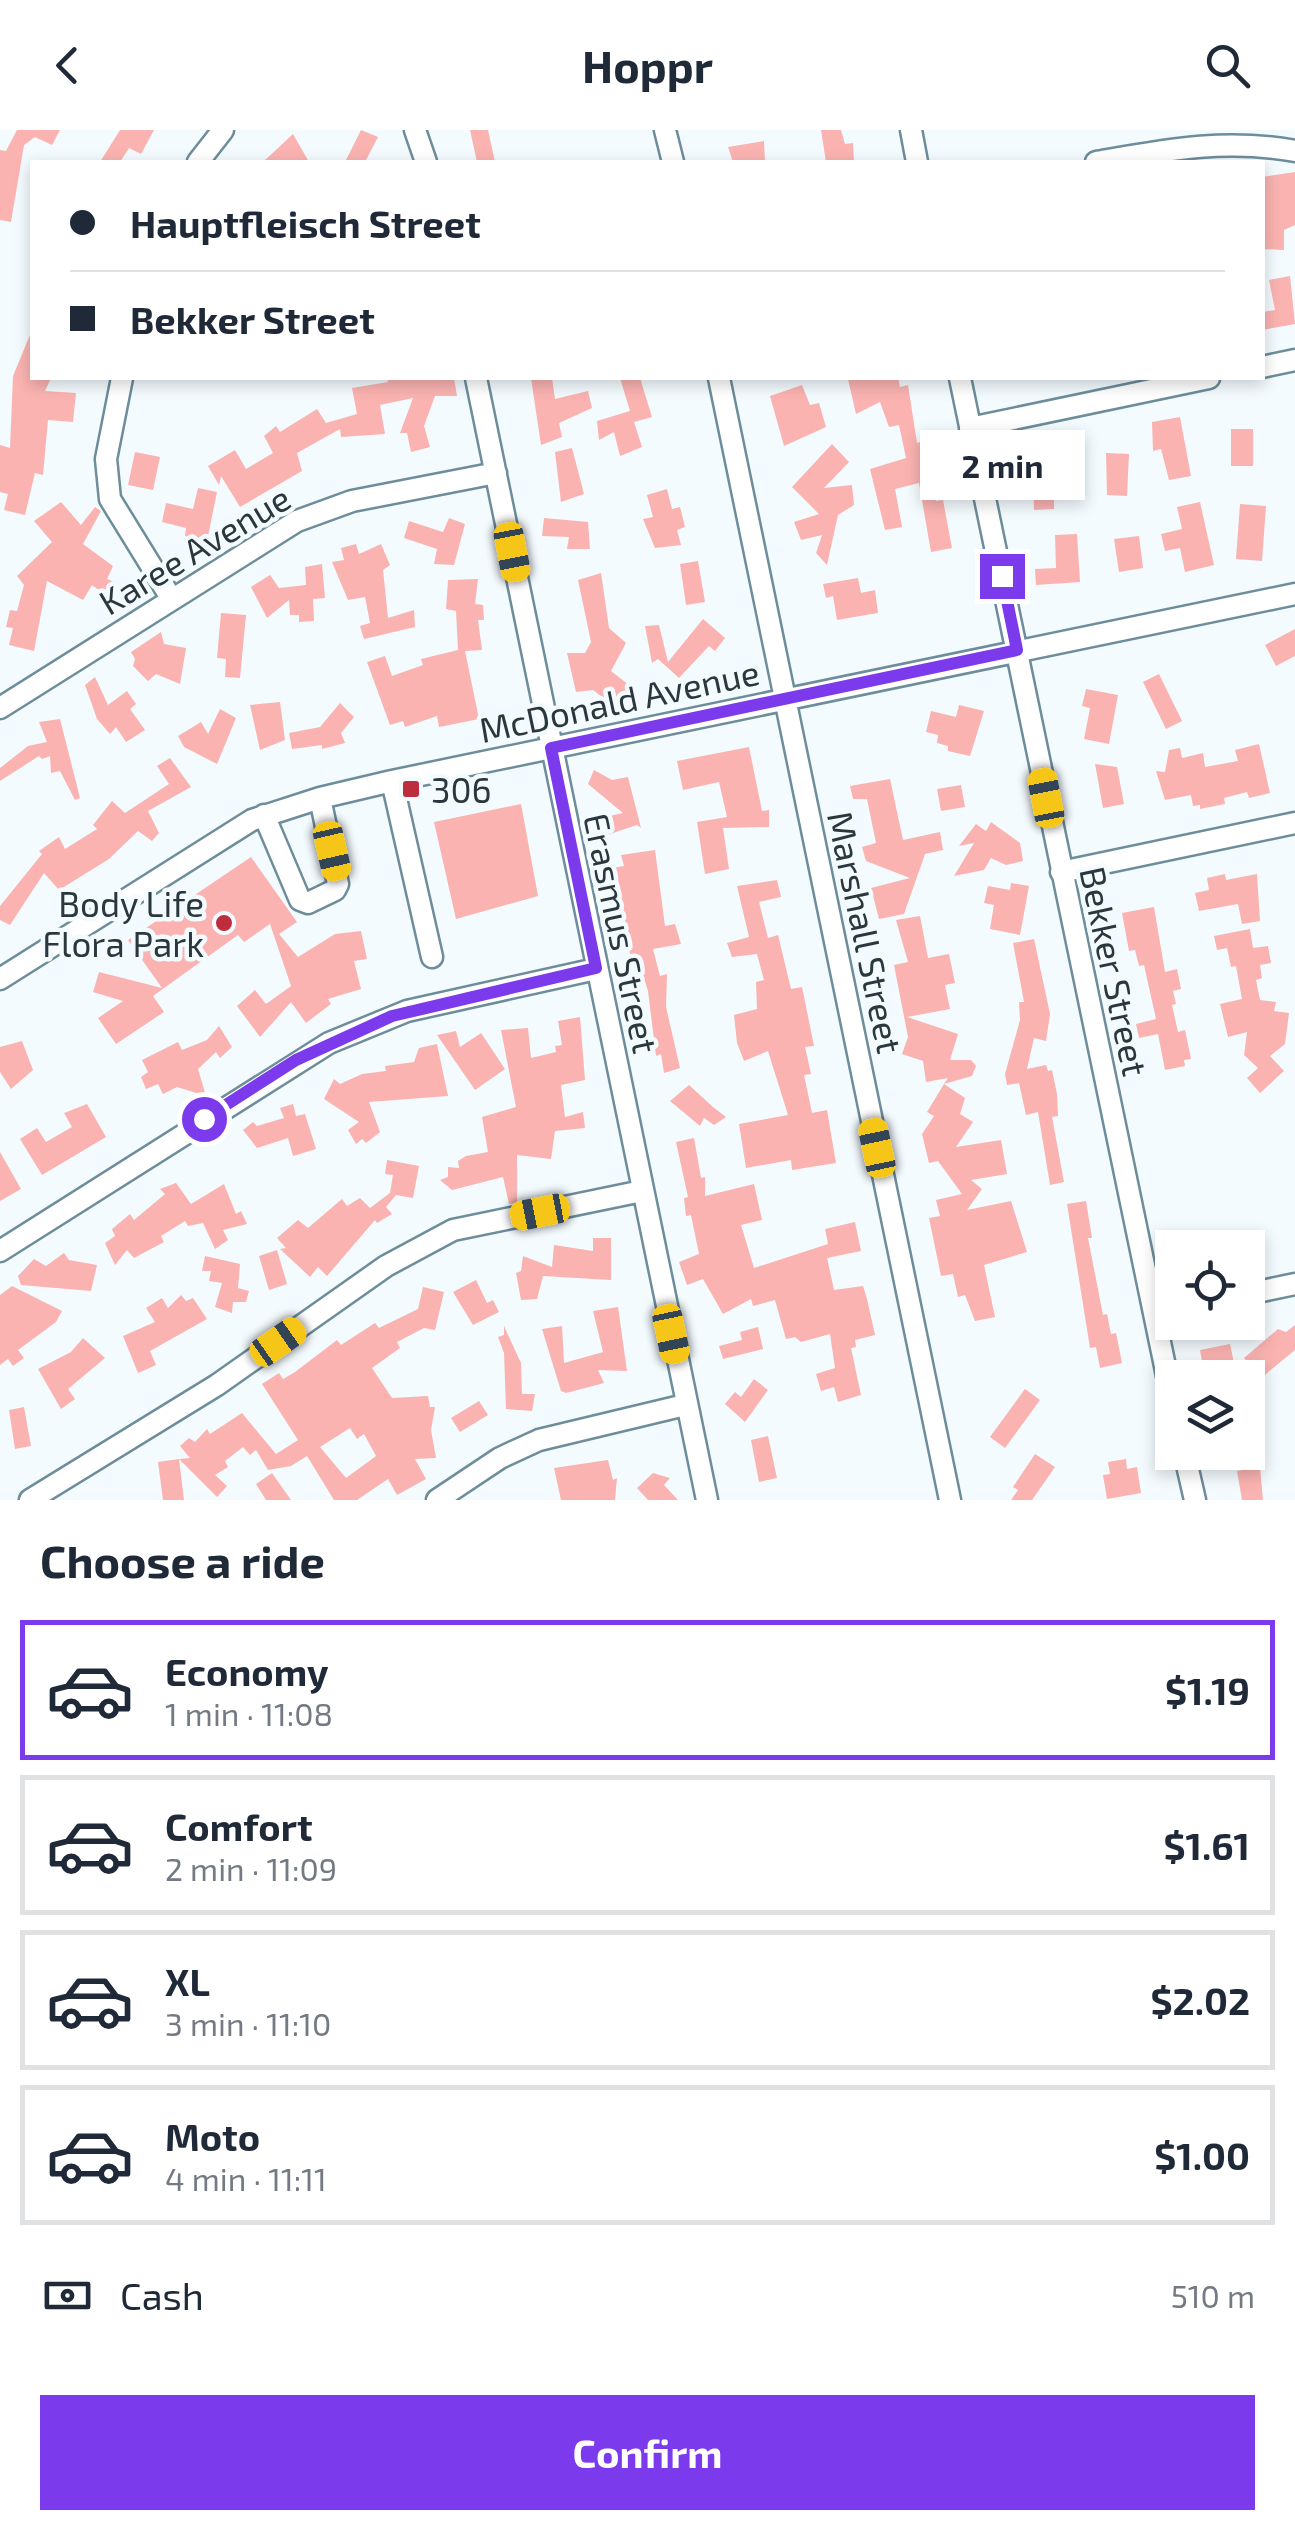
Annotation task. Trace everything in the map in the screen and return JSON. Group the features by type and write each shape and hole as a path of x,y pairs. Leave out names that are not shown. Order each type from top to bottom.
{"street":[{"path":"200,160 224,130"},
{"path":"415,130 425,160"},
{"path":"665,130 672,160"},
{"path":"910,130 917,160"},
{"path":"1107,160 1201,143 1251,143 1295,151"},
{"path":"1265,365 1295,360"},
{"path":"122,380 106,460 110,500 171,598"},
{"name":"Erasmus Street","path":"476,380 707,1500"},
{"name":"Marshall Street","path":"719,380 950,1500"},
{"name":"Bekker Street","path":"960,380 1061,872 1155,1277"},
{"path":"970,428 1199,380"},
{"name":"Karee Avenue","path":"0,708 270,536 326,509 496,473"},
{"name":"McDonald Avenue","path":"0,979 264,814 392,781 1295,594"},
{"path":"392,781 432,957"},
{"path":"264,814 300,900 308,903 335,890 338,884 320,798"},
{"path":"1061,872 1295,823"},
{"path":"0,1251 329,1043 392,1016 596,968"},
{"path":"30,1500 217,1385 386,1266 453,1230 642,1191"},
{"path":"1265,1290 1295,1284"},
{"path":"437,1500 500,1458 540,1440 685,1405"},
{"path":"1188,1470 1195,1500"}],"building":[{"path":"17,130 60,130 52,145 35,137 24,145 11,222 0,220 0,150 6,151"},
{"path":"120,130 154,130 141,154 129,148 121,160 101,160"},
{"path":"361,130 378,137 366,160 346,160"},
{"path":"470,130 488,130 495,160 477,160"},
{"path":"821,130 841,130 845,144 853,143 854,160 826,160"},
{"path":"293,134 308,160 265,160"},
{"path":"764,141 765,160 732,160 728,147"},
{"path":"1295,172 1295,225 1284,230 1284,250 1265,249 1265,177"},
{"path":"1290,276 1295,324 1265,329 1265,312 1275,310 1269,280"},
{"path":"30,335 30,380 50,380 45,391 76,393 73,422 48,420 43,475 35,473 25,515 4,510 8,494 0,492 0,445 10,448 13,376"},
{"path":"454,380 457,396 435,396 424,426 430,447 411,452 407,433 400,433 413,398 380,405 385,434 341,437 340,429 297,453 302,471 240,507 221,476 219,485 208,466 235,450 246,469 273,453 264,436 276,426 280,432 317,409 326,423 357,414 352,388 388,382"},
{"path":"531,380 552,380 555,399 588,391 592,408 559,423 562,437 541,445"},
{"path":"621,380 641,380 652,417 634,422 642,447 620,456 614,432 599,440 597,421 630,411"},
{"path":"848,380 898,380 900,387 908,385 917,443 923,441 936,501 943,500 952,548 931,552 919,483 895,489 902,527 885,530 870,469 906,458 899,425 889,427 880,402 856,414"},
{"path":"802,385 810,405 819,403 826,427 784,446 770,396"},
{"path":"1180,417 1191,476 1169,480 1161,449 1153,451 1152,422"},
{"path":"1231,429 1253,429 1253,466 1231,466"},
{"path":"832,444 849,462 824,488 852,485 854,505 838,515 827,565 816,553 822,535 801,540 794,522 819,514 792,487"},
{"path":"572,448 584,494 561,502 555,452"},
{"path":"135,452 160,457 153,490 128,485"},
{"path":"1045,452 1065,452 1065,471 1054,471 1054,509 1034,510 1033,470 1045,470"},
{"path":"1106,453 1129,454 1127,496 1107,495"},
{"path":"198,488 217,492 207,541 185,536 186,528 162,522 166,503 193,509"},
{"path":"667,489 672,509 680,507 685,527 677,530 681,545 655,548 643,519 653,517 647,495"},
{"path":"61,502 81,525 95,507 101,511 83,544 113,566 107,579 117,583 108,597 92,585 83,600 47,581 34,651 9,645 13,628 6,627 10,610 17,611 24,585 17,576 52,542 34,521"},
{"path":"1200,502 1214,565 1185,572 1180,548 1165,551 1161,534 1182,529 1177,507"},
{"path":"1240,504 1266,506 1262,561 1236,559"},
{"path":"449,518 465,524 454,565 434,564 437,549 404,538 409,521 443,532"},
{"path":"544,518 588,522 590,549 567,549 569,537 542,536"},
{"path":"1077,534 1080,582 1036,585 1035,569 1056,568 1055,535"},
{"path":"1139,536 1143,568 1119,572 1114,539"},
{"path":"356,544 359,554 381,544 390,565 383,570 388,618 414,610 415,627 364,639 360,626 370,623 365,597 348,600 332,562 344,560 341,548"},
{"path":"698,561 705,602 686,605 680,564"},
{"path":"322,564 325,598 313,599 314,621 299,622 299,615 290,615 289,600 267,618 251,587 270,575 279,588 306,585 305,567"},
{"path":"601,573 609,628 626,643 611,671 629,685 619,699 605,699 593,690 576,692 567,653 585,653 591,642 578,580"},
{"path":"858,578 861,593 875,590 878,613 837,620 833,596 826,598 823,584"},
{"path":"478,579 475,604 483,605 484,620 478,620 482,650 465,651 479,719 439,727 437,716 405,727 403,721 390,725 367,662 385,656 392,676 423,665 421,659 458,650 456,611 446,609 448,580"},
{"path":"221,613 246,615 240,678 225,677 226,659 217,658"},
{"path":"703,619 725,638 715,651 709,646 679,678 658,659 652,663 645,626 659,625 668,662"},
{"path":"1295,629 1295,656 1276,666 1265,645"},
{"path":"161,632 164,644 186,648 180,684 156,674 148,681 133,666 131,652"},
{"path":"1159,674 1182,721 1166,729 1143,682"},
{"path":"95,677 108,705 127,691 136,704 130,709 145,730 126,742 116,727 110,734 97,719 85,685"},
{"path":"1086,689 1118,695 1109,744 1084,739 1090,708 1082,706"},
{"path":"280,702 285,740 260,750 250,705"},
{"path":"340,703 354,717 341,733 345,743 322,749 322,745 292,749 289,733 320,727"},
{"path":"959,705 984,711 970,756 948,751 948,746 937,743 938,735 926,732 931,711 956,717"},
{"path":"220,709 236,718 217,764 184,747 178,736 201,722 208,734"},
{"path":"60,719 80,798 75,800 60,771 51,773 50,756 39,756 0,781 0,768 28,746 47,742 39,722"},
{"path":"1259,744 1270,793 1249,798 1247,792 1224,798 1225,804 1200,809 1200,805 1193,806 1191,795 1165,800 1156,771 1165,772 1169,750 1180,748 1182,758 1203,753 1205,767 1238,761 1235,750"},
{"path":"749,747 762,811 769,810 769,827 723,828 729,869 705,874 697,822 727,817 719,782 683,790 677,761"},
{"path":"170,758 191,787 148,811 159,833 152,841 138,831 109,859 59,890 44,873 10,925 0,920 0,906 42,854 39,851 59,837 65,849 97,829 93,825 112,801 125,813 169,784 157,766"},
{"path":"1095,764 1117,767 1124,804 1103,808"},
{"path":"594,770 612,780 628,777 641,828 637,825 595,839 591,820 623,813 588,784"},
{"path":"890,779 903,840 940,832 943,850 925,854 904,914 879,919 871,888 910,878 866,861 862,847 876,843 867,799 853,799 850,786"},
{"path":"961,785 965,807 941,811 937,789"},
{"path":"521,804 538,896 456,919 434,822"},
{"path":"991,822 1020,843 1023,861 1006,865 991,858 984,870 954,876 974,843 959,846 976,824 986,831"},
{"path":"655,850 665,926 675,924 681,944 653,949 660,976 667,974 666,1007 680,1068 664,1073 661,1054 656,1056 648,991 638,959 634,961 630,955 620,886 611,888 606,869 624,866 621,855"},
{"path":"251,857 297,922 279,934 298,957 335,934 361,931 367,959 354,961 361,989 328,999 331,1004 306,1023 291,1002 260,1037 237,1006 255,990 266,1004 291,986 270,924 244,942 238,935 153,996 164,1012 116,1044 98,1018 123,1001 93,992 99,972 162,988 128,940"},
{"path":"1225,874 1226,880 1257,874 1260,921 1242,924 1238,904 1199,911 1195,893 1209,890 1207,878"},
{"path":"777,880 781,897 759,902 768,938 778,935 791,989 802,987 814,1046 805,1047 811,1074 804,1075 812,1113 827,1110 836,1163 792,1170 791,1160 746,1168 739,1124 788,1115 768,1051 744,1061 737,1043 734,1015 757,1009 756,982 764,980 757,954 732,957 727,943 749,937 737,886"},
{"path":"1011,883 1029,886 1020,935 990,929 994,905 984,903 988,886 1010,890"},
{"path":"1154,907 1165,972 1177,969 1181,989 1173,991 1176,1004 1172,1005 1178,1032 1185,1030 1191,1059 1184,1060 1185,1066 1165,1070 1158,1034 1139,1038 1136,1024 1156,1019 1144,965 1139,966 1135,950 1129,951 1122,913"},
{"path":"920,916 928,958 949,954 955,983 945,985 950,1009 907,1017 958,1034 950,1060 971,1060 976,1066 972,1076 944,1084 948,1078 926,1082 923,1061 902,1054 908,1037 894,965 908,962 896,920"},
{"path":"1250,929 1253,948 1268,946 1271,963 1260,965 1262,978 1256,980 1260,1000 1276,1002 1274,1011 1289,1013 1285,1044 1270,1056 1284,1071 1260,1093 1247,1078 1258,1068 1244,1055 1247,1032 1228,1037 1220,1004 1242,999 1236,966 1231,967 1227,948 1217,950 1214,936"},
{"path":"1034,939 1050,1014 1046,1041 1034,1038 1027,1069 1046,1065 1048,1071 1052,1070 1057,1094 1058,1116 1052,1117 1064,1182 1050,1185 1038,1112 1026,1115 1019,1083 1007,1085 1005,1074 1020,1020 1019,1002 1024,1002 1013,943"},
{"path":"580,1017 585,1080 561,1085 565,1117 583,1112 585,1128 555,1131 551,1159 517,1155 517,1203 509,1204 503,1177 452,1190 440,1180 448,1177 448,1167 459,1168 458,1161 466,1156 488,1152 482,1117 516,1107 501,1030 528,1028 531,1058 556,1052 555,1046 562,1045 558,1021"},
{"path":"219,1026 232,1047 220,1058 216,1052 198,1069 206,1096 177,1087 163,1094 158,1084 146,1089 141,1077 148,1072 142,1060 178,1042 182,1050 207,1040"},
{"path":"456,1031 460,1047 481,1033 505,1069 475,1090 437,1035"},
{"path":"22,1041 33,1070 11,1089 0,1072 0,1047"},
{"path":"437,1044 448,1096 369,1102 380,1132 366,1143 362,1139 356,1144 348,1130 359,1122 324,1099 334,1079 340,1084 362,1074 386,1071 385,1066 414,1062 419,1048"},
{"path":"944,1084 965,1098 960,1114 973,1122 956,1147 1001,1140 1007,1174 971,1180 982,1189 967,1210 1011,1201 1027,1252 984,1265 995,1317 975,1321 965,1295 958,1297 953,1274 941,1276 929,1218 940,1216 936,1200 962,1194 938,1161 929,1163 922,1134 934,1116 927,1112"},
{"path":"689,1085 726,1117 714,1125 704,1118 700,1126 670,1101"},
{"path":"87,1104 106,1137 42,1175 20,1139 37,1128 46,1142 72,1127 64,1113"},
{"path":"293,1104 296,1116 305,1114 316,1149 293,1156 288,1138 257,1148 243,1130 253,1122 257,1126 284,1118 280,1108"},
{"path":"694,1138 701,1178 705,1177 705,1196 754,1184 762,1220 741,1225 754,1268 828,1244 825,1229 855,1222 861,1251 827,1258 834,1290 863,1286 867,1299 875,1335 855,1340 856,1347 851,1348 861,1395 838,1402 834,1387 821,1391 816,1374 835,1368 830,1334 801,1342 795,1337 786,1339 775,1300 753,1306 751,1299 723,1314 703,1279 687,1285 679,1262 699,1254 691,1215 686,1216 684,1198 688,1197 676,1142"},
{"path":"0,1152 21,1189 0,1201"},
{"path":"387,1160 419,1166 413,1198 396,1195 386,1207 392,1214 377,1223 375,1220 327,1276 318,1267 310,1277 280,1249 286,1248 277,1238 298,1220 308,1228 342,1199 347,1206 360,1198 370,1208 390,1193 393,1175 385,1174"},
{"path":"176,1183 191,1204 224,1184 236,1214 241,1211 247,1224 223,1230 228,1240 215,1249 203,1223 188,1226 185,1221 161,1236 164,1242 134,1258 127,1250 115,1265 105,1243 115,1236 112,1229 130,1214 134,1220 165,1194 160,1189"},
{"path":"1086,1201 1092,1238 1088,1238 1103,1315 1107,1314 1111,1334 1116,1333 1122,1363 1100,1368 1096,1347 1090,1348 1067,1204"},
{"path":"593,1238 611,1238 611,1280 543,1276 537,1299 521,1300 516,1273 521,1271 523,1256 552,1267 554,1245 593,1251"},
{"path":"277,1250 287,1284 269,1290 259,1256"},
{"path":"64,1253 69,1260 97,1265 91,1291 21,1285 18,1276 34,1259 46,1266"},
{"path":"205,1256 240,1264 238,1288 249,1291 246,1302 233,1302 232,1313 215,1307 222,1283 209,1281 211,1271 202,1271"},
{"path":"476,1280 487,1303 493,1300 499,1312 473,1325 453,1292"},
{"path":"12,1286 62,1311 56,1322 18,1350 24,1358 13,1366 8,1359 0,1365 0,1295"},
{"path":"423,1287 444,1292 435,1330 424,1328 397,1342 400,1348 372,1368 392,1398 428,1396 430,1407 435,1407 431,1430 436,1458 415,1459 426,1479 397,1495 388,1479 357,1500 334,1500 307,1456 291,1466 268,1470 256,1450 250,1455 243,1447 225,1461 228,1467 215,1475 227,1486 217,1497 179,1459 190,1458 180,1446 189,1438 195,1442 207,1429 210,1434 242,1413 276,1454 298,1440 262,1384 279,1373 283,1379 295,1372 337,1340 341,1345 375,1323 379,1328 418,1309","holes":["350,1428 357,1439 364,1434 376,1456 346,1478 320,1447"]},
{"path":"181,1295 186,1301 193,1298 207,1319 150,1351 156,1365 138,1373 123,1336 155,1322 146,1308 162,1298 168,1308"},
{"path":"618,1307 627,1371 598,1370 604,1383 561,1391 542,1329 562,1326 564,1363 603,1352 593,1311"},
{"path":"1295,1325 1295,1350 1265,1375 1265,1360 1244,1358 1278,1329 1286,1332"},
{"path":"504,1326 521,1363 522,1394 535,1394 532,1411 506,1409 504,1353 498,1337 504,1335"},
{"path":"758,1327 763,1349 723,1359 719,1346 742,1340 740,1332"},
{"path":"83,1338 105,1358 68,1389 75,1399 61,1409 38,1369 71,1352"},
{"path":"1230,1344 1233,1360 1202,1360 1200,1350"},
{"path":"754,1379 768,1390 745,1422 725,1404 735,1392 741,1397"},
{"path":"1025,1389 1040,1400 1005,1448 990,1437"},
{"path":"479,1401 488,1415 460,1432 451,1418"},
{"path":"24,1407 31,1446 15,1449 9,1410"},
{"path":"768,1436 777,1478 759,1482 751,1440"},
{"path":"1035,1454 1055,1467 1032,1500 1011,1500 1018,1490 1013,1487"},
{"path":"179,1459 184,1500 163,1500 158,1462"},
{"path":"1126,1459 1127,1469 1137,1467 1141,1493 1107,1499 1103,1475 1110,1474 1108,1462"},
{"path":"608,1460 613,1480 617,1478 615,1500 561,1500 554,1468"},
{"path":"1260,1470 1263,1500 1242,1500 1237,1471"},
{"path":"272,1473 291,1500 266,1500 256,1484"},
{"path":"653,1473 670,1478 664,1485 678,1500 648,1500 637,1488"}],"place":[{"name":"306","path":"411,789"},
{"name":"Body Life Flora Park","path":"224,923"}],"route":[{"path":"204,1119 296,1060 392,1016 596,968 551,748 1017,650 1002,576"}]}
